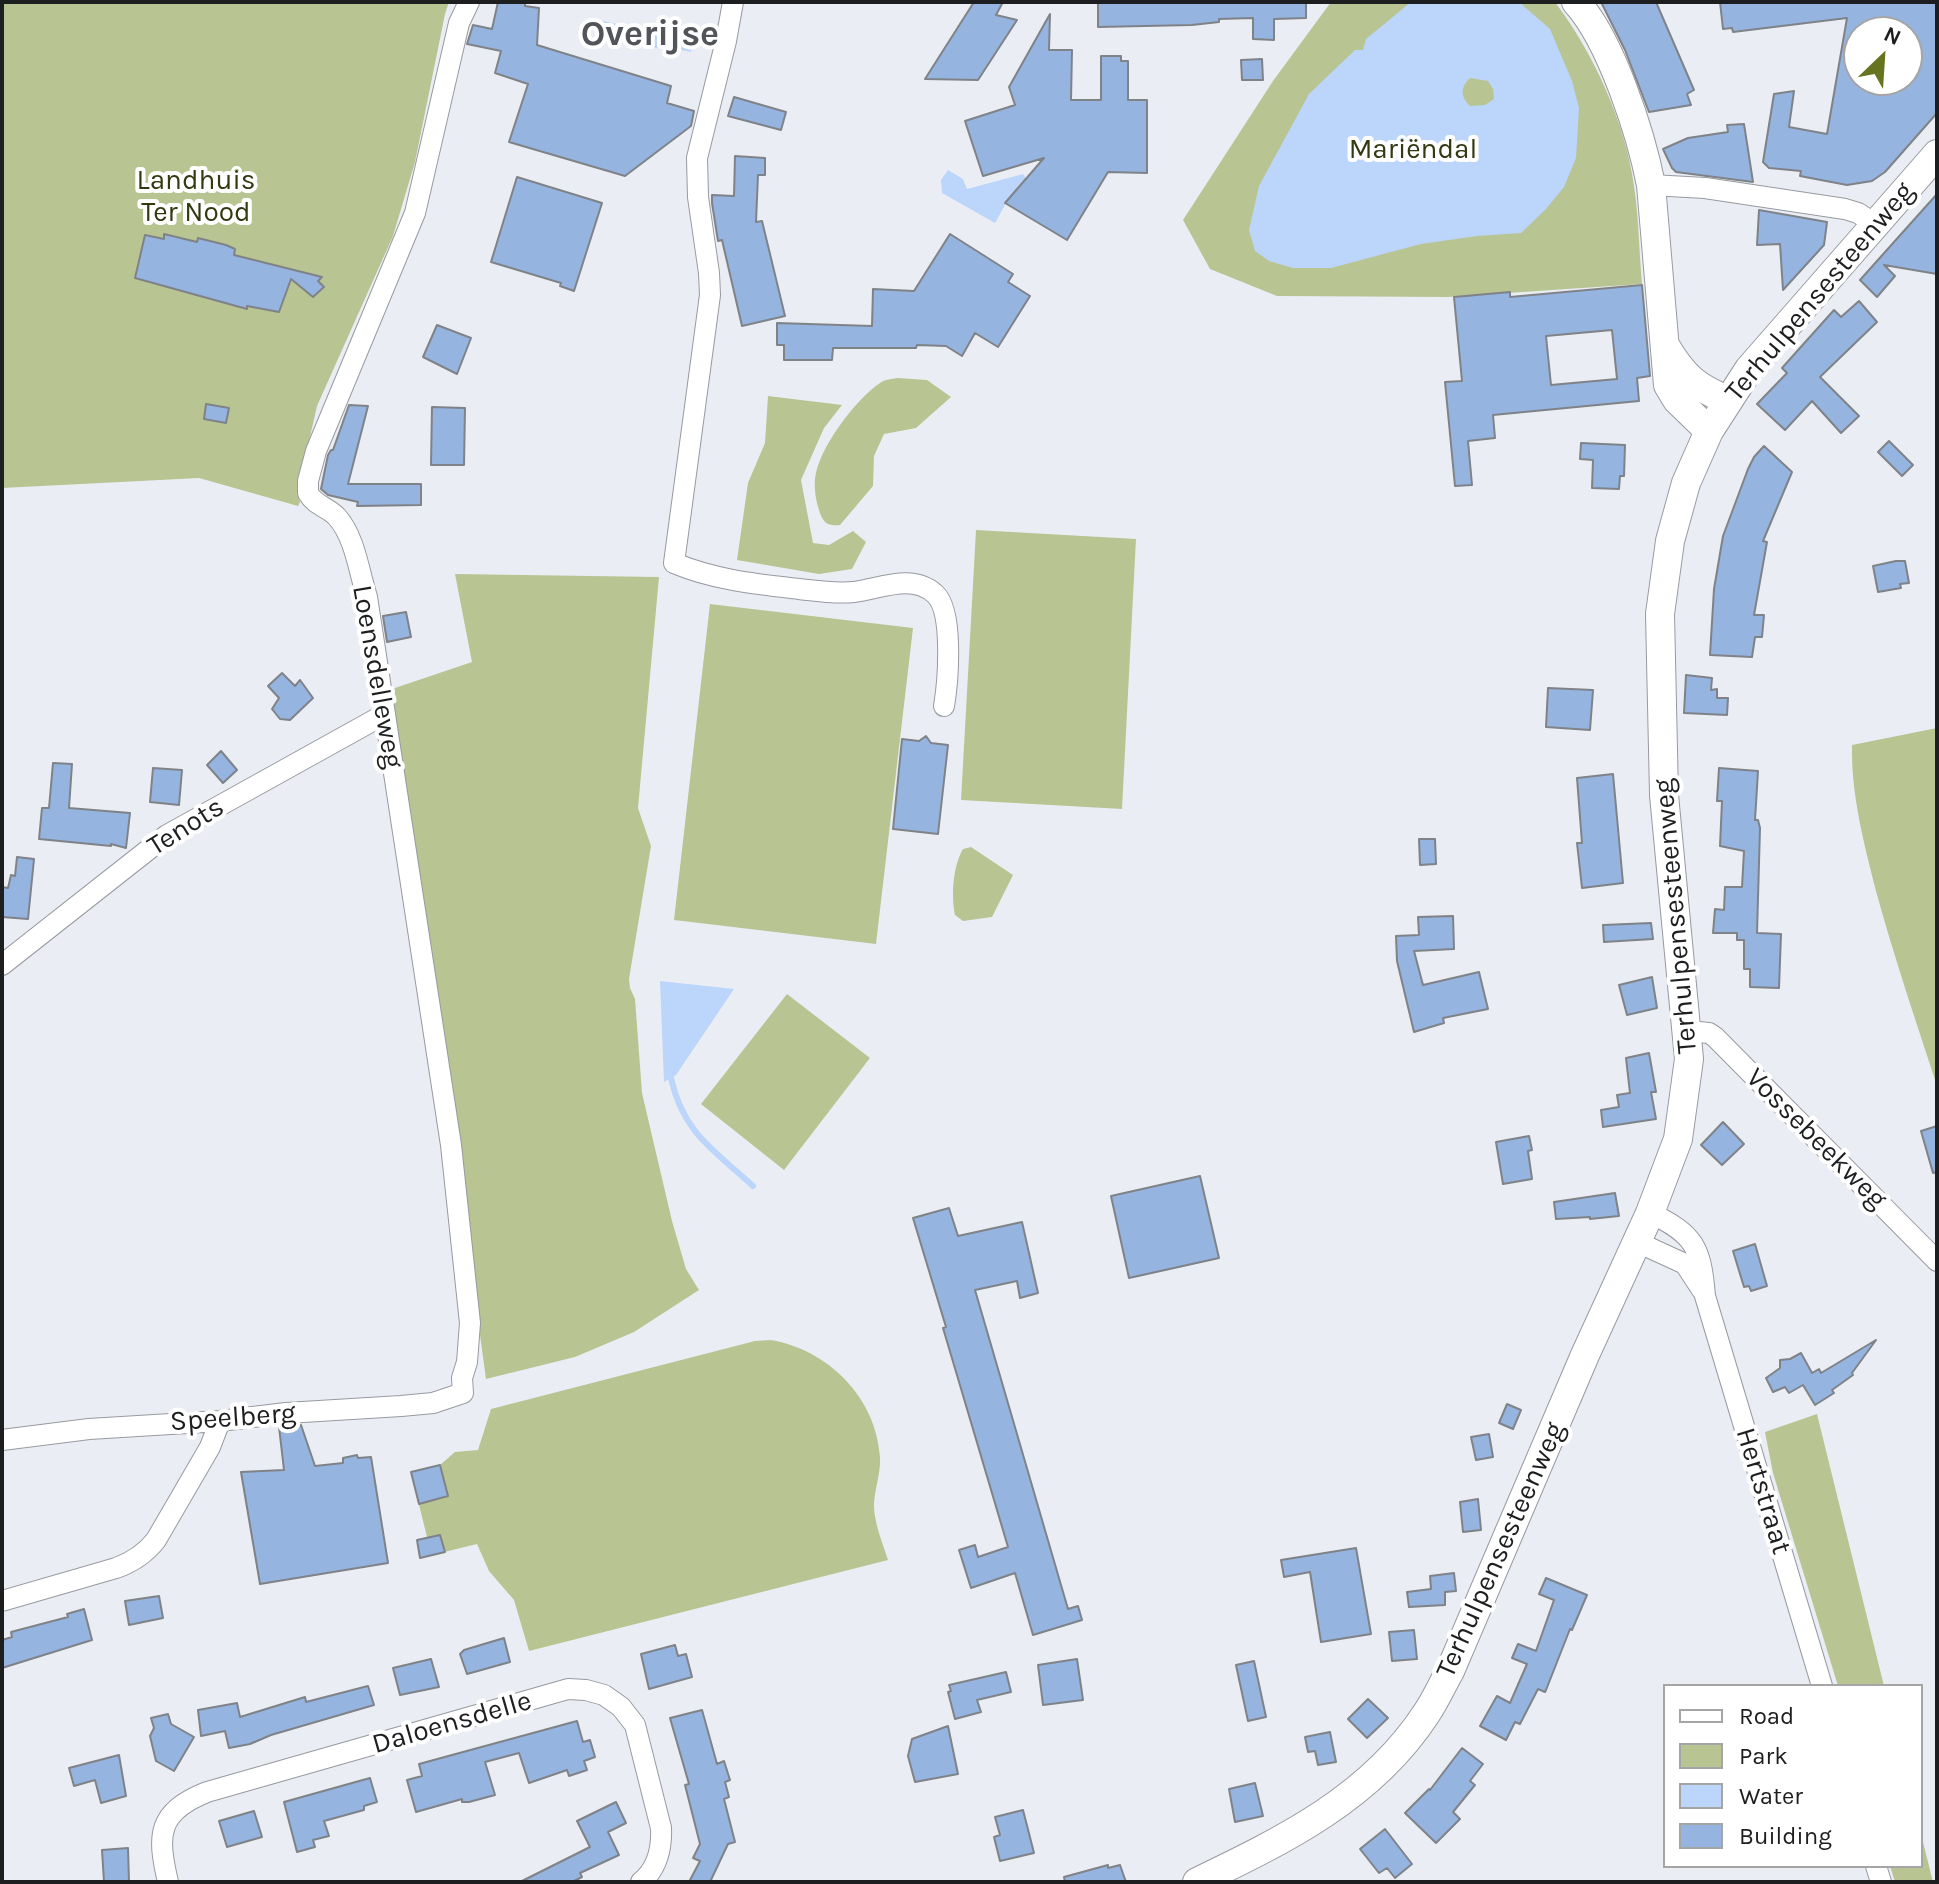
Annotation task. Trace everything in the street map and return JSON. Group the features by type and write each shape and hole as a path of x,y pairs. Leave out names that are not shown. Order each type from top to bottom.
{"main road":[{"path":"1576,2 1592,22 1628,103 1645,153 1651,185 1668,385 1677,400 1709,431"},
{"name":"Terhulpensesteenweg","path":"1197,1882 1278,1843 1362,1787 1398,1751 1427,1714 1450,1671 1585,1355 1669,1169 1678,1139 1688,1078 1688,1031 1664,795 1660,614 1670,541 1686,483 1709,431 1727,400 1749,369 1937,154"},
{"path":"1666,347 1683,374 1727,400"}],"street":[{"name":"Loensdelleweg","path":"463,1393 462,1378 470,1323 451,1145 367,597 346,530 335,515 312,500 308,493 308,481 316,451 415,213 459,23 469,2"},
{"path":"733,2 697,158 698,197 710,295 674,563 732,582 841,593 900,583 921,584 933,591 945,609 947,679 944,706"},
{"path":"1651,185 1705,188 1845,209 1875,224"},
{"name":"Tenots","path":"2,965 167,835 385,714"},
{"name":"Vossebeekweg","path":"1688,1031 1709,1033 1715,1037 1937,1261"},
{"name":"Hertstraat","path":"1650,1213 1676,1227 1693,1241 1703,1266 1705,1296 1821,1684"},
{"name":"Hertstraat","path":"1637,1242 1685,1264 1705,1296"},
{"name":"Speelberg","path":"2,1440 89,1429 433,1403 463,1393"},
{"path":"2,1601 116,1568 141,1556 156,1540 210,1447 220,1421"},
{"name":"Daloensdelle","path":"168,1882 160,1848 163,1831 173,1812 187,1800 568,1689 604,1695 621,1707 635,1725 662,1843 656,1862 641,1882"}],"green space":[{"name":"Landhuis Ter Nood","path":"2,2 449,2 415,162 393,236 317,406 297,494 298,506 199,478 2,488"},
{"name":"Mariëndal","path":"1331,2 1555,2 1595,66 1624,138 1636,198 1642,284 1448,297 1277,296 1210,269 1183,220 1273,81"},
{"path":"898,378 927,380 951,397 916,428 884,434 874,456 873,486 840,525 829,524 821,514 815,491 815,479 823,454 839,426 860,401 882,382"},
{"path":"768,396 842,405 824,428 801,480 813,543 829,545 853,531 866,542 852,569 819,574 737,560 748,483 765,443"},
{"path":"976,530 1136,539 1122,809 961,800"},
{"path":"455,574 659,577 638,808 651,846 629,979 635,999 642,1093 672,1221 686,1269 699,1290 634,1332 575,1357 486,1379 392,689 472,662"},
{"path":"710,604 913,628 876,944 674,920"},
{"path":"1937,728 1937,1086 1871,873 1856,801 1852,745"},
{"path":"971,847 1013,875 992,917 963,921 955,915 954,881 963,849"},
{"path":"787,994 870,1058 784,1170 701,1104"},
{"path":"771,1340 812,1354 845,1380 859,1396 877,1435 880,1457 874,1513 888,1560 529,1651 514,1600 489,1571 477,1544 420,1558 417,1540 427,1537 411,1472 440,1465 455,1452 478,1450 491,1409 755,1341"},
{"path":"1817,1414 1884,1684 1837,1684 1773,1473 1765,1432"},
{"path":"1923,1842 1933,1882 1895,1882 1891,1868 1923,1868"}],"water":[{"path":"1411,2 1519,2 1550,29 1572,81 1579,108 1576,158 1564,187 1521,233 1421,244 1331,268 1293,268 1269,261 1255,251 1249,230 1259,186 1309,94 1355,50 1363,50 1366,39","holes":["1470,78 1488,81 1494,99 1485,105 1470,106 1463,96 1467,81"]},
{"path":"599,20 693,41 691,52 672,48 670,51 596,35"},
{"path":"948,170 963,179 967,189 1023,174 1027,180 1010,196 995,223 942,193 941,180"},
{"path":"660,981 734,989 676,1075 664,1082"}],"building":[{"path":"498,2 525,2 525,6 539,8 537,45 671,86 667,103 694,111 691,126 625,176 509,142 528,84 495,73 501,51 467,44 473,25 492,29"},
{"path":"974,2 1003,2 996,15 1017,20 978,80 925,79"},
{"path":"1098,2 1306,2 1306,18 1274,19 1274,40 1253,39 1253,18 1219,19 1219,22 1192,25 1098,27"},
{"path":"1601,2 1656,2 1694,90 1687,94 1691,105 1649,112 1625,50"},
{"path":"1720,2 1937,2 1937,113 1885,172 1872,181 1847,185 1800,176 1801,171 1769,168 1763,162 1774,94 1794,91 1789,127 1827,134 1843,41 1843,96 1923,96 1923,16 1843,16 1843,18 1733,32 1732,28 1723,29"},
{"path":"1050,14 1049,50 1072,50 1071,100 1101,100 1101,56 1121,56 1121,61 1128,61 1128,100 1147,100 1147,173 1108,172 1067,240 1005,203 1044,158 983,176 965,121 1015,105 1009,87"},
{"path":"1262,59 1263,80 1242,80 1241,60"},
{"path":"734,97 786,112 781,130 728,116"},
{"path":"1744,124 1753,182 1676,172 1663,149 1688,138 1728,132 1727,125"},
{"path":"735,156 765,158 765,175 758,175 756,222 762,221 785,316 742,326 722,240 718,241 712,203 712,195 734,196"},
{"path":"517,177 602,203 574,291 560,286 561,283 491,262"},
{"path":"1937,194 1937,274 1884,265 1895,276 1877,297 1860,280"},
{"path":"1759,210 1827,222 1824,245 1783,290 1780,244 1757,245"},
{"path":"164,234 226,245 235,249 234,255 322,277 318,281 324,287 313,297 291,279 279,312 247,306 247,309 135,278 145,235 164,239"},
{"path":"950,234 1013,274 1008,282 1030,296 998,347 975,333 962,356 946,346 917,345 916,348 833,348 832,360 784,360 784,345 777,345 777,323 872,326 873,289 914,291"},
{"path":"1642,285 1650,376 1637,378 1639,401 1493,415 1495,438 1468,441 1472,485 1455,486 1445,382 1462,381 1454,297 1510,292 1510,297","holes":["1612,330 1617,379 1551,385 1546,336"]},
{"path":"1859,301 1877,322 1820,377 1859,416 1841,433 1812,401 1785,430 1757,404 1787,373 1782,368 1834,310 1841,317"},
{"path":"437,325 471,338 457,374 423,357"},
{"path":"206,404 229,408 226,423 204,419"},
{"path":"349,405 368,406 348,484 421,484 421,505 357,506 358,502 328,495 321,489 328,455 333,450"},
{"path":"432,407 465,408 464,465 431,465"},
{"path":"1889,441 1913,465 1902,476 1878,452"},
{"path":"1581,443 1625,445 1624,476 1620,476 1619,489 1592,488 1593,460 1580,459"},
{"path":"1764,446 1792,472 1763,541 1767,542 1754,615 1764,615 1762,637 1755,637 1752,657 1710,655 1714,589 1723,536 1748,469"},
{"path":"1905,561 1909,583 1900,584 1901,588 1878,592 1873,566"},
{"path":"406,612 411,637 387,642 383,616"},
{"path":"282,673 295,686 300,680 313,698 290,720 280,719 272,709 279,698 268,686"},
{"path":"1686,675 1712,678 1711,690 1717,689 1717,698 1728,698 1727,715 1684,713"},
{"path":"1548,688 1593,690 1590,730 1546,727"},
{"path":"926,736 931,743 948,745 938,834 893,829 902,739 919,741"},
{"path":"221,751 237,770 223,783 207,765"},
{"path":"53,763 72,764 69,808 130,813 126,848 111,844 39,839 42,808 49,808"},
{"path":"153,768 182,770 179,805 150,802"},
{"path":"1719,768 1758,771 1755,820 1758,820 1760,828 1757,933 1781,934 1779,988 1750,987 1750,969 1744,969 1744,940 1737,940 1737,933 1713,933 1715,909 1724,910 1725,887 1742,887 1744,851 1720,846 1722,801 1717,801"},
{"path":"1613,774 1623,883 1582,888 1577,843 1582,843 1577,778"},
{"path":"1419,839 1435,839 1436,864 1420,865"},
{"path":"17,857 34,859 28,919 2,917 2,887 8,888 11,875 15,876"},
{"path":"1453,916 1454,949 1414,951 1423,985 1479,972 1488,1009 1443,1018 1444,1023 1414,1032 1397,961 1396,936 1419,935 1418,917"},
{"path":"1651,923 1653,939 1604,942 1603,925"},
{"path":"1652,977 1657,1008 1627,1015 1619,985"},
{"path":"1649,1053 1656,1092 1651,1092 1656,1119 1603,1127 1601,1110 1619,1107 1617,1095 1630,1093 1626,1058"},
{"path":"1723,1122 1744,1144 1722,1165 1701,1145"},
{"path":"1937,1126 1937,1172 1933,1173 1921,1131"},
{"path":"1529,1136 1532,1179 1503,1184 1496,1142"},
{"path":"1200,1176 1219,1258 1129,1278 1111,1196"},
{"path":"1615,1193 1619,1216 1556,1219 1554,1202"},
{"path":"949,1208 958,1236 1022,1222 1038,1293 1020,1298 1017,1281 975,1290 1068,1609 1078,1606 1082,1620 1033,1635 1015,1573 971,1588 959,1550 975,1545 978,1557 1008,1547 913,1218"},
{"path":"1755,1244 1767,1286 1751,1291 1749,1286 1744,1287 1733,1251"},
{"path":"1876,1340 1853,1375 1815,1405 1803,1385 1789,1393 1785,1387 1773,1392 1766,1378 1780,1368 1780,1360 1801,1353 1812,1373 1819,1369 1821,1373"},
{"path":"1507,1404 1521,1410 1513,1429 1499,1423"},
{"path":"301,1425 315,1466 343,1463 343,1458 357,1455 358,1458 371,1457 388,1563 260,1584 241,1472 284,1470 279,1427"},
{"path":"1489,1434 1493,1457 1476,1460 1471,1437"},
{"path":"440,1465 448,1496 419,1504 411,1472"},
{"path":"1478,1499 1481,1530 1463,1532 1460,1502"},
{"path":"440,1535 445,1552 420,1558 417,1540"},
{"path":"1356,1548 1371,1634 1321,1642 1310,1572 1284,1577 1281,1560"},
{"path":"1454,1573 1456,1591 1445,1592 1445,1605 1409,1607 1407,1592 1431,1589 1430,1576"},
{"path":"1546,1578 1587,1595 1545,1692 1538,1689 1520,1724 1515,1722 1506,1740 1480,1726 1497,1696 1510,1703 1527,1664 1512,1658 1518,1644 1536,1651 1554,1600 1539,1594"},
{"path":"159,1596 163,1618 129,1625 125,1601"},
{"path":"84,1609 92,1640 2,1668 2,1640 12,1637 11,1632 68,1617 67,1614"},
{"path":"1414,1630 1417,1659 1392,1661 1389,1632"},
{"path":"504,1638 510,1662 467,1674 460,1654 464,1650"},
{"path":"675,1645 678,1656 686,1654 692,1677 649,1689 641,1654"},
{"path":"431,1659 439,1687 400,1695 393,1668"},
{"path":"1077,1659 1083,1700 1043,1705 1038,1665"},
{"path":"1254,1661 1266,1717 1248,1721 1236,1665"},
{"path":"1006,1672 1011,1692 977,1700 981,1712 955,1719 949,1685"},
{"path":"368,1686 374,1705 250,1744 229,1748 225,1731 201,1736 198,1710 237,1703 240,1717 305,1697 306,1702"},
{"path":"1368,1699 1388,1718 1367,1738 1348,1719"},
{"path":"702,1710 717,1764 724,1761 730,1780 725,1782 729,1797 724,1799 735,1842 728,1844 710,1882 689,1882 700,1861 693,1858 700,1844 685,1785 689,1784 670,1718"},
{"path":"168,1714 171,1724 194,1737 174,1771 156,1761 150,1736 154,1728 151,1718"},
{"path":"577,1721 583,1742 590,1740 595,1757 584,1761 587,1770 569,1776 567,1770 529,1783 519,1753 485,1762 495,1795 469,1802 462,1802 462,1799 416,1812 407,1780 422,1776 419,1764"},
{"path":"948,1726 958,1774 915,1782 908,1756 912,1739"},
{"path":"1330,1732 1336,1762 1318,1765 1315,1751 1308,1752 1305,1737"},
{"path":"1462,1748 1483,1764 1470,1781 1475,1785 1453,1812 1460,1819 1436,1843 1405,1813 1430,1790"},
{"path":"119,1755 126,1796 101,1803 95,1780 74,1786 69,1768"},
{"path":"370,1778 377,1802 364,1806 364,1810 324,1821 329,1836 313,1840 315,1847 297,1852 284,1802"},
{"path":"1255,1783 1263,1816 1235,1822 1229,1789"},
{"path":"616,1802 626,1823 608,1832 619,1855 580,1873 582,1877 572,1882 520,1882 590,1847 577,1821"},
{"path":"1023,1810 1034,1853 1000,1861 994,1837 1000,1835 995,1817"},
{"path":"254,1811 262,1837 227,1847 219,1821"},
{"path":"1385,1829 1412,1864 1395,1878 1387,1868 1379,1873 1360,1849"},
{"path":"128,1848 129,1882 104,1882 102,1850"},
{"path":"1108,1865 1108,1868 1120,1865 1126,1882 1065,1882 1064,1877"}],"waterway":[{"path":"671,1078 676,1097 692,1127 713,1151 753,1186"}],"district":[{"name":"Overijse","path":"650,35"}]}
